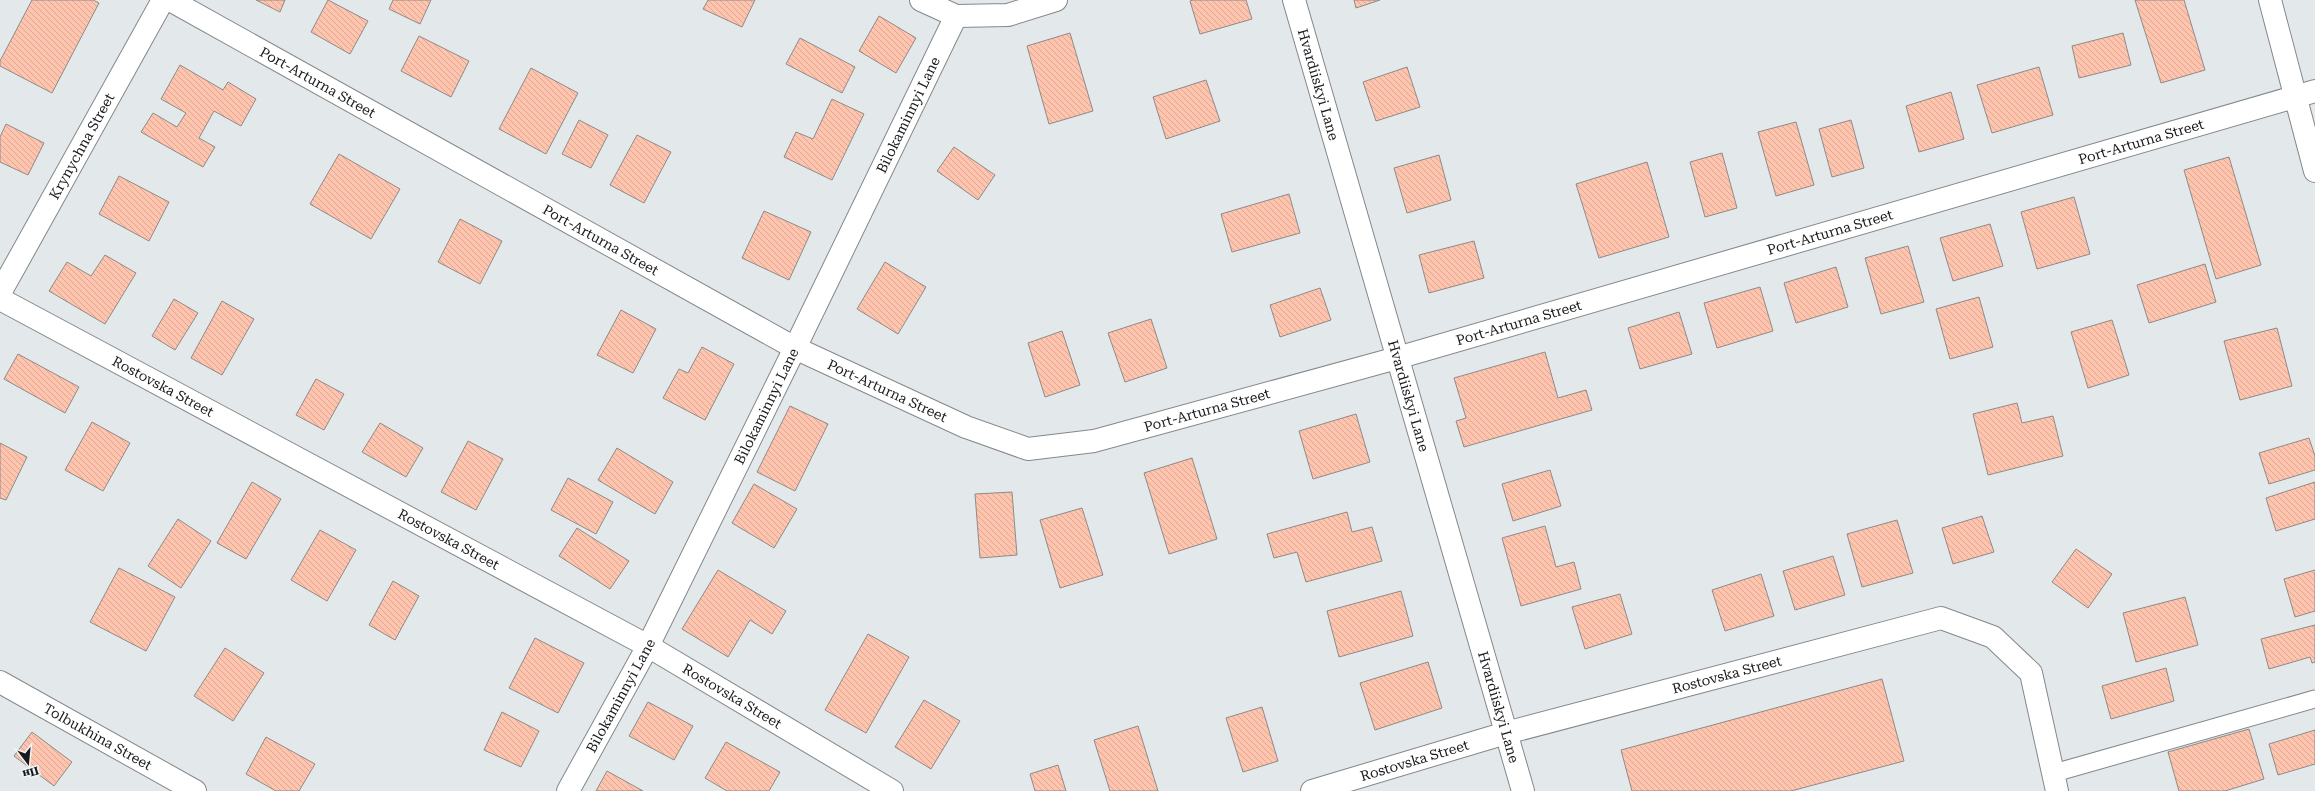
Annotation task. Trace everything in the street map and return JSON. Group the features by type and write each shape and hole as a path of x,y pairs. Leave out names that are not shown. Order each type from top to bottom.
{"street":[{"name":"Krynychna Street","path":"0,293 163,0"},
{"name":"Port-Arturna Street","path":"170,0 795,348 966,427 1028,449 1094,441 1397,358 2305,94"},
{"path":"921,0 956,16 1008,15 1056,0"},
{"name":"Hvardiiskyi Lane","path":"1294,0 1523,791"},
{"path":"2270,0 2305,94 2315,170"},
{"name":"Bilokaminnyi Lane","path":"568,791 648,646 956,16"},
{"name":"Rostovska Street","path":"0,299 648,646 892,791"},
{"name":"Rostovska Street","path":"1312,791 1506,733 1941,618 1993,637 2031,673 2056,782"},
{"name":"Tolbukhina Street","path":"0,682 195,791"}],"lane":[{"path":"2056,782 2315,699"}],"building":[{"path":"32,0 93,0 99,3 52,93 0,66 0,61"},
{"path":"256,0 285,0 280,12"},
{"path":"328,0 368,21 350,54 311,32"},
{"path":"393,0 431,0 420,24 389,9"},
{"path":"708,0 755,0 742,27 703,9"},
{"path":"1246,0 1252,19 1200,34 1190,1"},
{"path":"1354,0 1380,0 1356,8"},
{"path":"2135,0 2184,0 2205,70 2161,83"},
{"path":"879,16 916,38 896,73 859,51"},
{"path":"1070,33 1093,111 1049,124 1027,46"},
{"path":"2123,33 2131,65 2079,78 2072,46"},
{"path":"419,36 469,61 451,97 401,71"},
{"path":"800,38 855,67 842,93 786,64"},
{"path":"180,65 223,90 228,82 256,99 241,126 214,111 199,138 215,147 203,167 141,132 153,113 177,127 186,113 161,99"},
{"path":"1407,67 1420,107 1376,121 1363,82"},
{"path":"2039,67 2053,115 1992,133 1977,85"},
{"path":"531,68 578,93 546,154 499,129"},
{"path":"1206,80 1220,121 1166,139 1153,97"},
{"path":"1951,92 1964,139 1919,152 1906,106"},
{"path":"832,99 864,114 832,180 784,157 796,132 813,139"},
{"path":"579,120 608,135 591,168 562,154"},
{"path":"1851,120 1864,168 1832,177 1819,129"},
{"path":"1796,122 1814,185 1776,196 1758,132"},
{"path":"6,124 44,143 28,175 0,162 0,137"},
{"path":"637,135 671,152 644,203 610,185"},
{"path":"954,147 995,175 978,200 937,171"},
{"path":"1722,153 1737,208 1705,217 1690,162"},
{"path":"339,154 400,189 371,239 310,204"},
{"path":"1439,155 1451,200 1407,213 1394,168"},
{"path":"2229,157 2261,265 2216,279 2184,170"},
{"path":"1647,162 1669,237 1599,258 1576,184"},
{"path":"119,176 169,202 149,241 99,214"},
{"path":"1289,194 1300,233 1232,252 1221,214"},
{"path":"2074,197 2090,254 2037,269 2021,212"},
{"path":"764,211 811,232 789,280 742,258"},
{"path":"460,219 502,241 480,284 438,262"},
{"path":"1990,224 2003,266 1953,281 1940,238"},
{"path":"1474,241 1484,278 1429,293 1419,255"},
{"path":"1908,246 1924,302 1881,314 1865,258"},
{"path":"105,255 136,273 105,324 49,291 67,262 91,276"},
{"path":"885,262 926,287 898,334 857,309"},
{"path":"2205,264 2216,302 2149,323 2137,285"},
{"path":"1836,267 1848,307 1796,323 1784,283"},
{"path":"1760,287 1773,331 1717,348 1704,303"},
{"path":"1320,288 1331,320 1280,337 1270,305"},
{"path":"1979,297 1993,347 1950,359 1936,309"},
{"path":"174,299 198,313 175,350 152,336"},
{"path":"222,301 254,319 222,375 191,358"},
{"path":"621,310 656,329 633,373 597,355"},
{"path":"1679,312 1692,354 1640,369 1628,328"},
{"path":"1151,319 1167,368 1125,382 1108,333"},
{"path":"2112,320 2129,375 2088,388 2071,332"},
{"path":"2277,328 2292,386 2240,400 2224,341"},
{"path":"1062,331 1080,385 1045,397 1028,343"},
{"path":"702,347 734,364 705,420 663,398 679,369 688,373"},
{"path":"1545,352 1558,398 1586,390 1592,410 1464,447 1456,421 1466,418 1454,378"},
{"path":"18,354 79,387 65,413 4,379"},
{"path":"316,379 344,394 324,430 296,415"},
{"path":"2017,403 2022,423 2053,416 2063,456 1988,475 1973,414"},
{"path":"790,406 828,424 795,491 757,472"},
{"path":"1356,414 1370,462 1313,479 1299,431"},
{"path":"92,422 130,443 103,491 65,470"},
{"path":"380,423 423,448 406,477 362,452"},
{"path":"2309,438 2315,456 2315,470 2269,484 2259,453"},
{"path":"468,441 503,459 476,510 441,492"},
{"path":"0,443 27,457 6,500 0,498"},
{"path":"617,448 673,482 655,514 598,480"},
{"path":"1192,458 1217,539 1169,554 1144,473"},
{"path":"1550,470 1561,506 1513,521 1502,484"},
{"path":"568,478 613,502 596,534 551,510"},
{"path":"252,482 281,499 246,559 217,543"},
{"path":"2315,482 2315,519 2276,531 2266,498"},
{"path":"754,484 797,509 774,548 732,523"},
{"path":"1012,492 1017,555 980,558 975,494"},
{"path":"1082,508 1103,575 1060,588 1040,520"},
{"path":"1347,512 1352,532 1372,527 1382,561 1306,582 1297,552 1274,558 1267,534"},
{"path":"1982,516 1994,552 1953,564 1942,528"},
{"path":"178,519 211,541 181,588 148,566"},
{"path":"1897,520 1913,573 1862,587 1847,534"},
{"path":"1545,526 1556,567 1574,562 1581,589 1521,606 1502,538"},
{"path":"577,528 629,561 610,589 559,556"},
{"path":"320,530 356,550 327,601 291,580"},
{"path":"2076,549 2112,574 2088,608 2052,582"},
{"path":"1833,556 1845,595 1795,610 1783,571"},
{"path":"119,568 175,597 146,651 90,622"},
{"path":"718,570 786,611 772,634 750,620 728,657 682,629"},
{"path":"2315,570 2315,611 2295,617 2284,579"},
{"path":"1761,574 1774,616 1725,631 1712,590"},
{"path":"393,581 419,596 395,640 369,625"},
{"path":"1401,591 1413,636 1339,657 1327,611"},
{"path":"1620,594 1632,634 1585,649 1572,607"},
{"path":"2185,597 2198,645 2136,662 2123,613"},
{"path":"2315,625 2315,662 2312,663 2310,657 2269,669 2261,639"},
{"path":"868,634 909,657 866,733 825,710"},
{"path":"535,638 584,663 558,713 509,688"},
{"path":"225,648 264,673 233,721 194,696"},
{"path":"1428,662 1442,708 1375,730 1360,683"},
{"path":"2166,668 2174,701 2111,719 2102,686"},
{"path":"1882,679 1904,761 1791,791 1632,791 1621,750"},
{"path":"924,700 960,721 931,769 895,747"},
{"path":"648,702 693,726 674,760 629,736"},
{"path":"1262,707 1278,761 1243,772 1226,718"},
{"path":"502,712 539,731 521,767 484,750"},
{"path":"1138,726 1158,791 1110,791 1094,740"},
{"path":"2249,729 2264,779 2225,791 2179,791 2168,752"},
{"path":"2315,730 2315,764 2278,775 2269,744"},
{"path":"32,732 72,762 54,786 14,756"},
{"path":"266,737 315,764 299,791 276,791 246,774"},
{"path":"726,742 780,772 769,791 727,791 705,778"},
{"path":"1058,765 1066,791 1035,791 1030,774"},
{"path":"607,771 643,791 596,791"}]}
